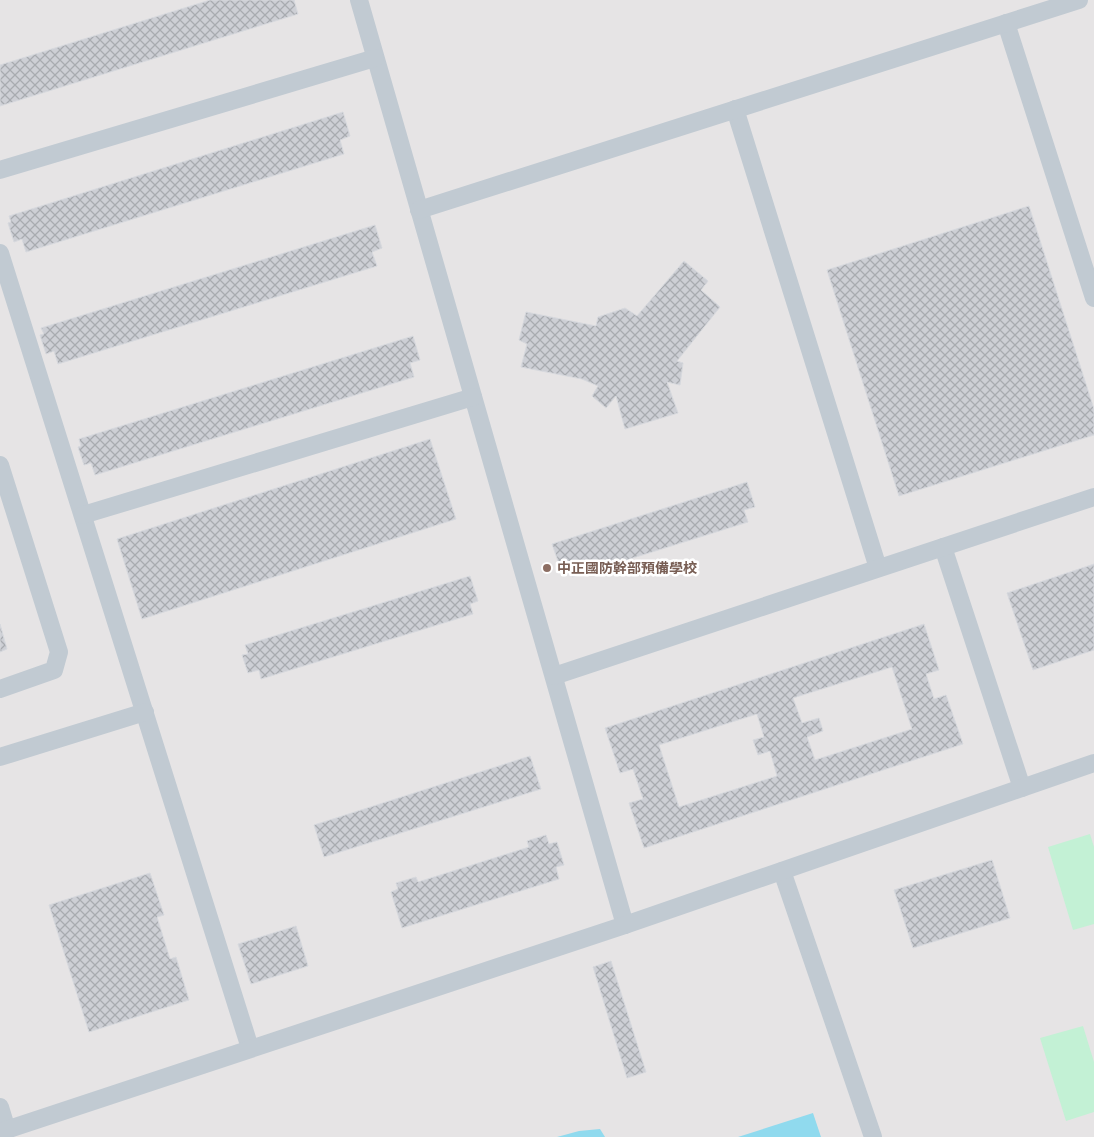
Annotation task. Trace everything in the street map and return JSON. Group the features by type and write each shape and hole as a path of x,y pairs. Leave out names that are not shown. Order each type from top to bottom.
{"street":[{"path":"358,0 625,925"},
{"path":"419,210 1079,0"},
{"path":"1006,23 1094,298"},
{"path":"0,170 375,58"},
{"path":"735,110 878,568"},
{"path":"0,252 250,1048"},
{"path":"83,515 473,397"},
{"path":"0,465 58,652 54,670 0,689"},
{"path":"554,676 1094,497"},
{"path":"943,547 1022,788"},
{"path":"0,758 145,712"},
{"path":"0,1107 4,1131 625,925 1094,763"},
{"path":"782,871 872,1137"}],"shaded area":[{"name":"中正國防幹部預備學校","path":"0,0 1094,0 1094,1137 0,1137"}],"green space":[{"path":"1090,834 1094,847 1094,924 1073,930 1048,847"},
{"path":"1083,1026 1094,1062 1094,1112 1066,1121 1040,1038"}],"water":[{"path":"813,1113 821,1137 738,1137"},
{"path":"600,1129 605,1137 557,1137 579,1131"}],"building":[{"path":"210,0 294,0 298,14 0,106 0,65"},
{"path":"343,112 350,136 340,140 344,154 26,252 22,239 14,242 8,223 11,222 9,216"},
{"path":"1029,206 1094,409 1094,435 899,496 827,270"},
{"path":"375,225 382,248 372,252 377,266 58,364 54,351 46,354 40,335 44,334 41,328"},
{"path":"684,261 708,281 701,290 720,307 677,361 683,363 680,385 667,382 678,413 625,429 616,396 606,408 592,396 598,386 582,379 521,367 527,344 519,340 526,312 596,326 598,317 625,308 637,316"},
{"path":"413,336 420,360 410,363 414,377 95,475 91,463 84,465 78,447 81,446 79,439"},
{"path":"430,439 456,519 142,619 117,539"},
{"path":"747,482 755,507 744,510 748,522 572,577 569,565 560,567 552,544"},
{"path":"1094,564 1094,650 1033,670 1007,593"},
{"path":"470,576 478,601 470,604 473,614 261,679 259,670 248,673 242,655 248,654 245,645"},
{"path":"0,624 7,649 0,652"},
{"path":"924,624 939,670 926,674 934,699 946,695 963,744 644,848 629,803 643,799 633,769 620,773 605,728","holes":["892,667 912,729 815,760 807,737 823,731 819,718 802,723 793,698","757,714 764,737 753,740 758,755 770,751 777,776 679,807 659,745"]},
{"path":"530,756 541,789 324,857 314,825"},
{"path":"546,835 549,844 557,842 564,865 556,867 559,879 402,928 391,892 398,889 396,883 416,877 418,882 529,847 527,841"},
{"path":"992,860 1010,918 913,948 894,890"},
{"path":"150,873 164,915 157,917 170,959 176,957 189,1000 89,1032 49,905"},
{"path":"296,926 308,966 251,984 238,944"},
{"path":"611,961 646,1072 627,1078 593,967"}],"place":[{"name":"中正國防幹部預備學校","path":"547,568"}]}
